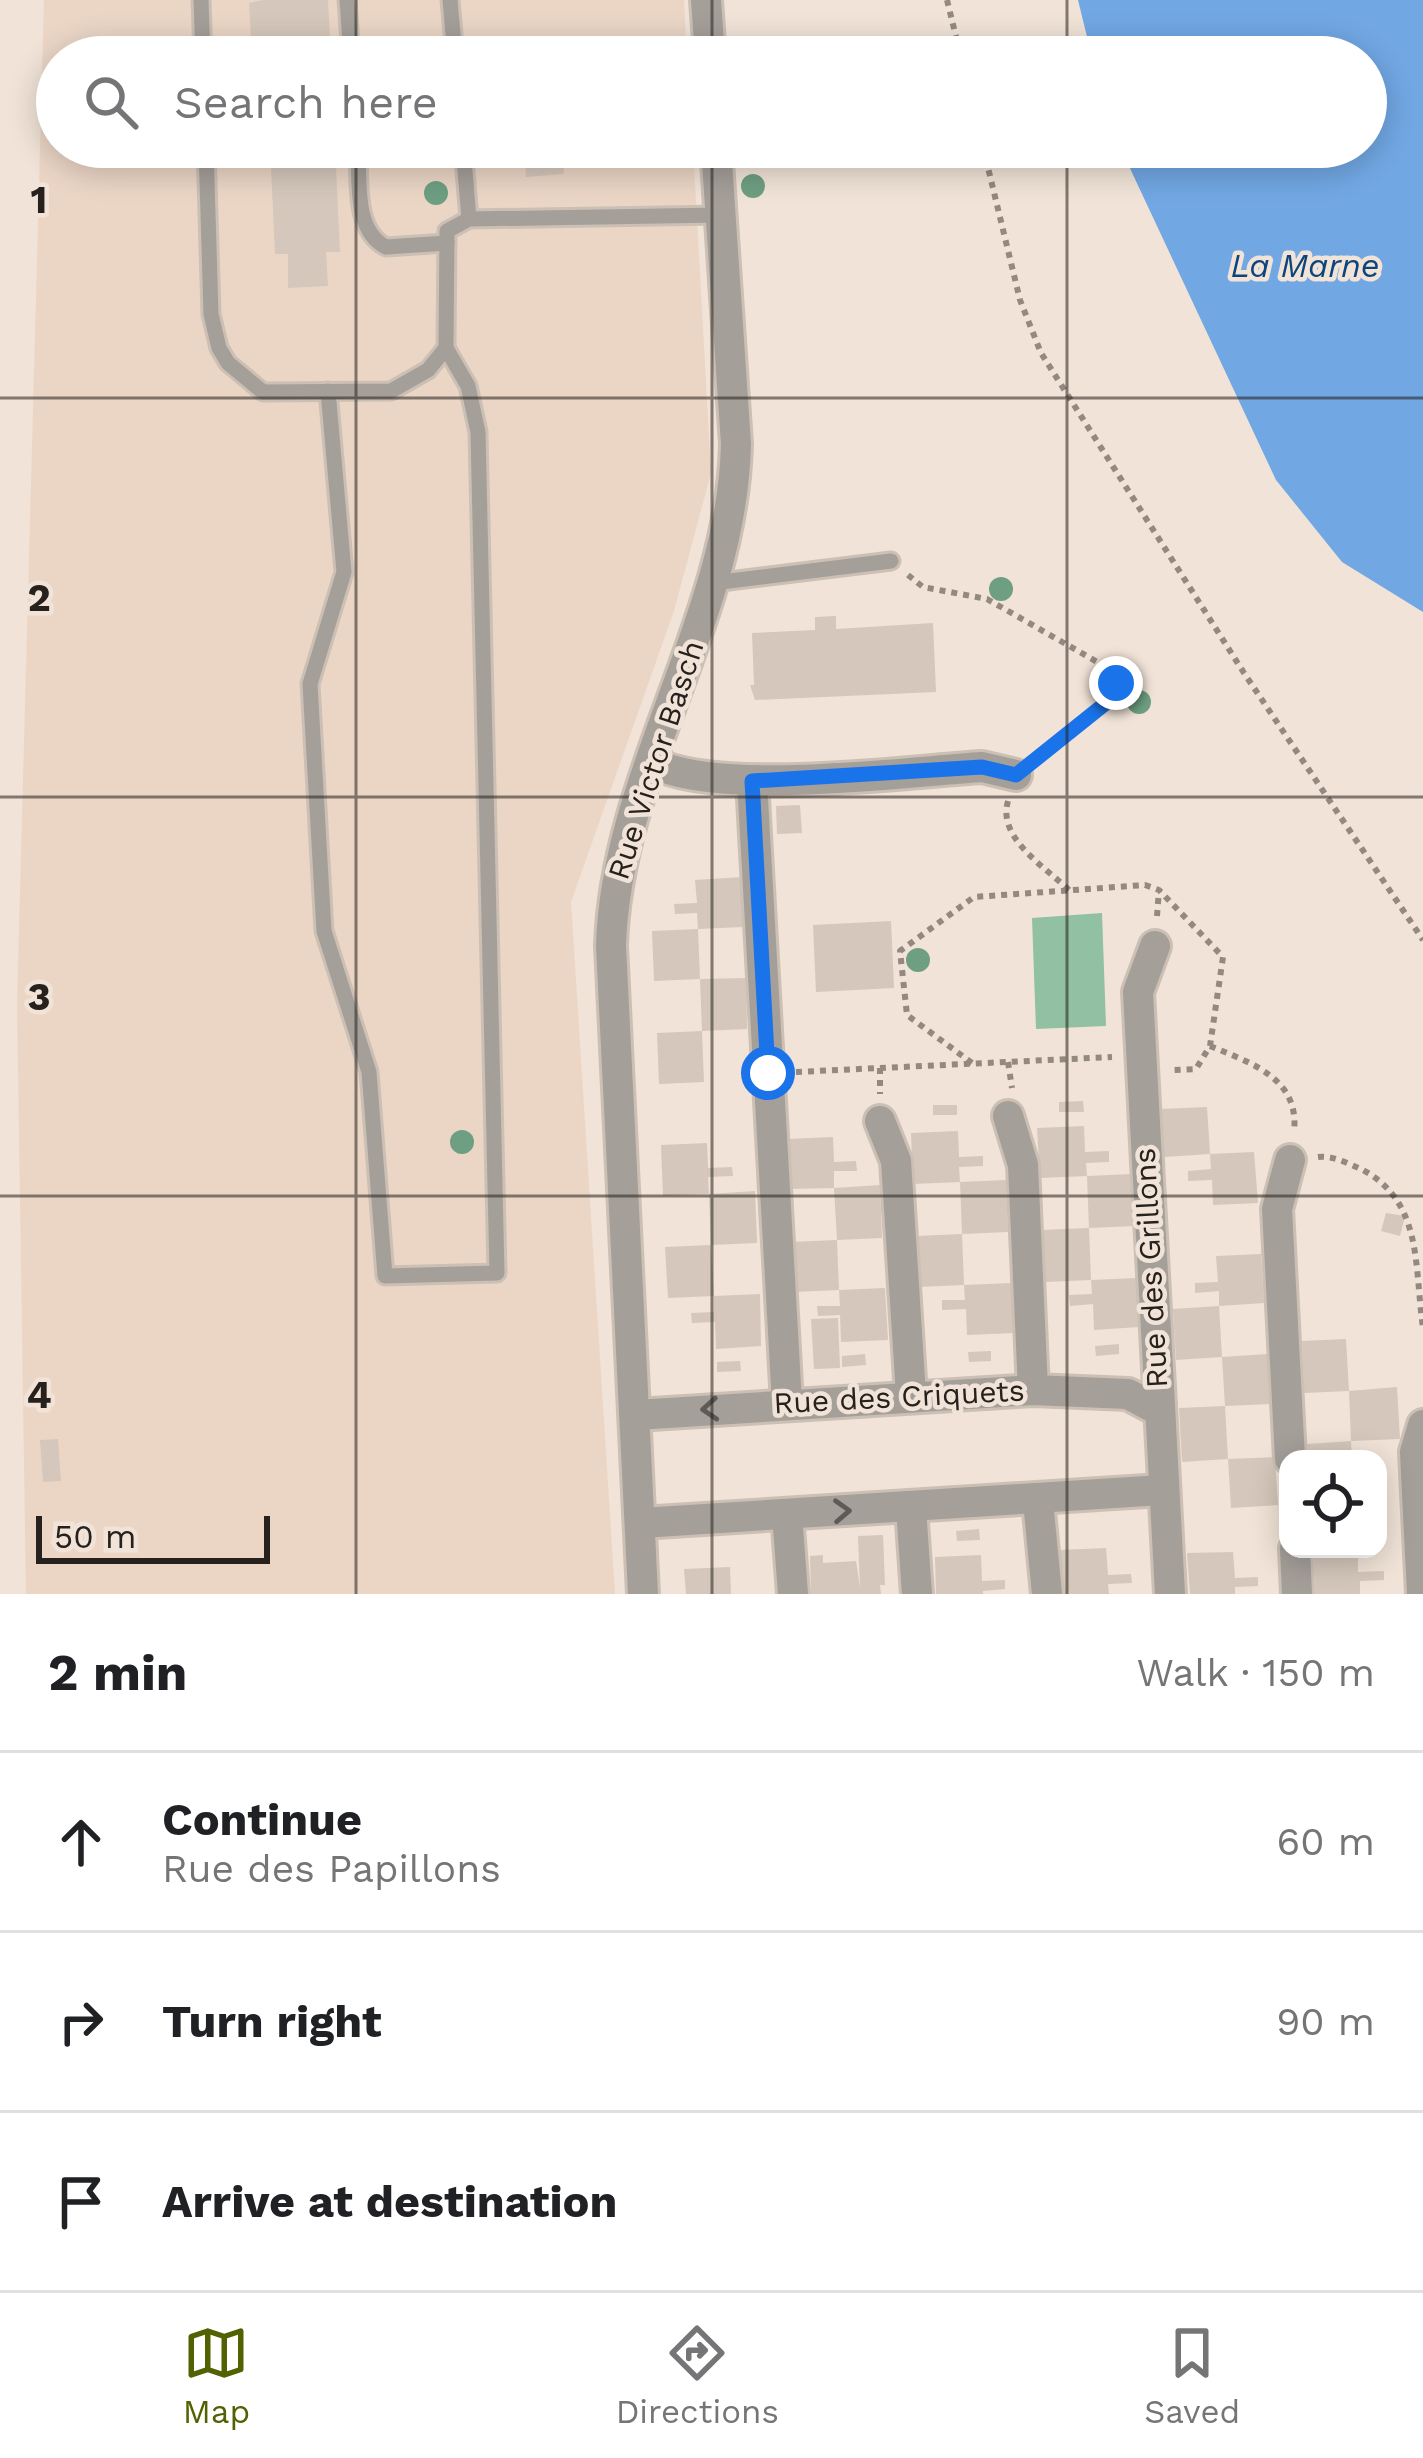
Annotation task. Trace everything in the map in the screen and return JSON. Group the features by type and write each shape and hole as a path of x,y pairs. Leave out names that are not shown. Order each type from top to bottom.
{"street":[{"path":"706,0 709,36"},
{"name":"Rue Victor Basch","path":"644,1594 611,946 617,871 726,541 735,489 718,168"},
{"path":"651,762 667,771 752,781 982,767 1016,775"},
{"path":"752,781 787,1403"},
{"name":"Rue des Grillons","path":"1155,946 1138,992 1170,1594"},
{"path":"1008,1116 1023,1165 1033,1390"},
{"path":"880,1121 896,1162 911,1395"},
{"path":"1290,1160 1277,1209 1290,1450"},
{"name":"Rue des Criquets","path":"636,1414 1033,1390 1128,1394 1158,1410"},
{"path":"1422,1594 1414,1452 1423,1424"},
{"path":"641,1522 1162,1490"},
{"path":"1038,1501 1046,1594"},
{"path":"910,1508 917,1594"},
{"path":"788,1514 793,1594"},
{"path":"1295,1558 1297,1594"}],"lane":[{"path":"201,0 202,36"},
{"path":"347,0 350,36"},
{"path":"450,0 453,36"},
{"path":"207,168 211,314 219,348 228,364 263,392 392,391 428,370 446,348"},
{"path":"360,168 363,217 378,244 447,244"},
{"path":"465,168 469,219"},
{"path":"328,392 344,572 310,684 324,931 369,1072 385,1276 497,1273 478,432 468,386 446,348 446,231 469,219 721,215"},
{"path":"713,583 891,561"}],"path":[{"path":"947,0 956,36"},
{"path":"988,168 1021,299 1041,353 1244,673 1423,940"},
{"path":"891,561 923,587 987,599 1106,667 1116,683 1116,695 1016,775 1004,815 1010,834 1069,890"},
{"path":"768,1073 973,1064 1141,1064 1196,1069 1210,1046 1223,957 1159,890 1145,885 974,897 900,951 907,1015 973,1064"},
{"path":"1210,1046 1264,1068 1280,1082 1295,1117 1290,1160 1328,1156 1367,1172 1397,1192 1412,1216 1423,1328"}],"shaded area":[{"path":"44,0 684,0 686,36 43,36"},
{"path":"39,168 694,168 711,473 674,611 571,902 615,1594 26,1594 17,1003"}],"green space":[{"path":"1102,913 1106,1026 1036,1029 1032,918"}],"water":[{"name":"La Marne","path":"1078,0 1423,0 1423,612 1342,562 1276,480 1130,168 1387,168 1387,36 1087,36"}],"building":[{"path":"328,0 330,36 251,36 249,3"},
{"path":"271,168 336,168 340,252 326,252 328,286 288,288 288,254 275,254"},
{"path":"525,168 564,168 564,174 526,177"},
{"path":"836,616 836,629 933,623 936,692 755,700 750,685 754,685 752,633 815,630 815,617"},
{"path":"800,805 802,833 777,834 776,806"},
{"path":"742,877 743,927 698,929 697,913 675,914 674,904 697,903 695,880"},
{"path":"891,921 894,988 816,992 813,925"},
{"path":"698,929 700,979 654,981 652,931"},
{"path":"746,978 747,1029 702,1031 700,979"},
{"path":"702,1031 704,1082 659,1084 657,1033"},
{"path":"1083,1101 1084,1112 1059,1112 1059,1102"},
{"path":"933,1105 957,1105 957,1115 933,1115"},
{"path":"1207,1107 1210,1154 1164,1157 1161,1109"},
{"path":"1084,1126 1085,1152 1109,1151 1109,1162 1086,1163 1087,1176 1040,1178 1037,1128"},
{"path":"958,1131 959,1157 983,1156 983,1166 959,1167 960,1182 913,1184 911,1133"},
{"path":"833,1137 834,1162 856,1161 857,1171 834,1171 834,1188 789,1189 787,1139"},
{"path":"707,1143 708,1168 732,1167 733,1176 708,1177 709,1194 663,1196 661,1145"},
{"path":"1254,1152 1258,1203 1213,1205 1212,1180 1188,1181 1188,1171 1211,1169 1210,1154"},
{"path":"1133,1174 1135,1226 1089,1228 1087,1176"},
{"path":"1006,1180 1008,1232 962,1234 960,1182"},
{"path":"880,1185 882,1238 837,1240 834,1188"},
{"path":"755,1191 757,1243 711,1245 709,1194"},
{"path":"1386,1213 1405,1216 1400,1236 1381,1231"},
{"path":"1089,1228 1091,1280 1045,1282 1042,1230"},
{"path":"962,1234 964,1285 918,1287 915,1236"},
{"path":"837,1240 839,1290 794,1292 791,1242"},
{"path":"711,1245 714,1296 668,1298 665,1247"},
{"path":"1261,1254 1264,1303 1219,1306 1219,1291 1195,1293 1195,1283 1218,1282 1216,1256"},
{"path":"1136,1278 1139,1327 1094,1330 1093,1304 1070,1306 1069,1295 1092,1294 1091,1280"},
{"path":"1011,1283 1014,1333 967,1335 966,1309 942,1310 942,1300 965,1300 964,1285"},
{"path":"885,1288 888,1340 841,1342 840,1315 818,1316 817,1306 840,1306 839,1290"},
{"path":"760,1294 761,1346 716,1349 715,1322 692,1323 691,1313 714,1312 714,1296"},
{"path":"1219,1306 1222,1357 1176,1360 1173,1309"},
{"path":"838,1318 840,1368 814,1369 811,1319"},
{"path":"1346,1339 1349,1391 1304,1393 1302,1341"},
{"path":"1119,1344 1119,1354 1096,1356 1095,1346"},
{"path":"991,1351 991,1361 969,1362 968,1352"},
{"path":"865,1354 866,1365 842,1367 842,1356"},
{"path":"1267,1354 1271,1404 1225,1406 1222,1357"},
{"path":"740,1361 741,1371 717,1372 717,1362"},
{"path":"1397,1387 1400,1439 1351,1441 1349,1391"},
{"path":"1225,1406 1228,1459 1182,1462 1179,1408"},
{"path":"58,1439 61,1481 43,1482 40,1440"},
{"path":"1351,1441 1352,1450 1307,1450 1307,1444"},
{"path":"1275,1457 1278,1505 1231,1508 1228,1459"},
{"path":"979,1529 980,1540 957,1541 956,1531"},
{"path":"883,1535 885,1585 880,1585 881,1594 811,1594 810,1556 823,1555 823,1563 856,1561 860,1588 858,1536"},
{"path":"1106,1548 1108,1575 1131,1574 1132,1583 1108,1584 1109,1594 1062,1594 1059,1550"},
{"path":"1233,1552 1235,1578 1258,1577 1258,1586 1235,1587 1235,1594 1190,1594 1187,1553"},
{"path":"981,1555 982,1581 1005,1580 1005,1589 936,1594 935,1557"},
{"path":"1313,1558 1358,1558 1358,1572 1384,1571 1384,1580 1360,1581 1360,1594 1315,1594"},
{"path":"730,1567 731,1594 686,1594 684,1569"}],"route":[{"path":"768,1073 752,781 982,767 1016,775 1116,695 1116,683"}]}
